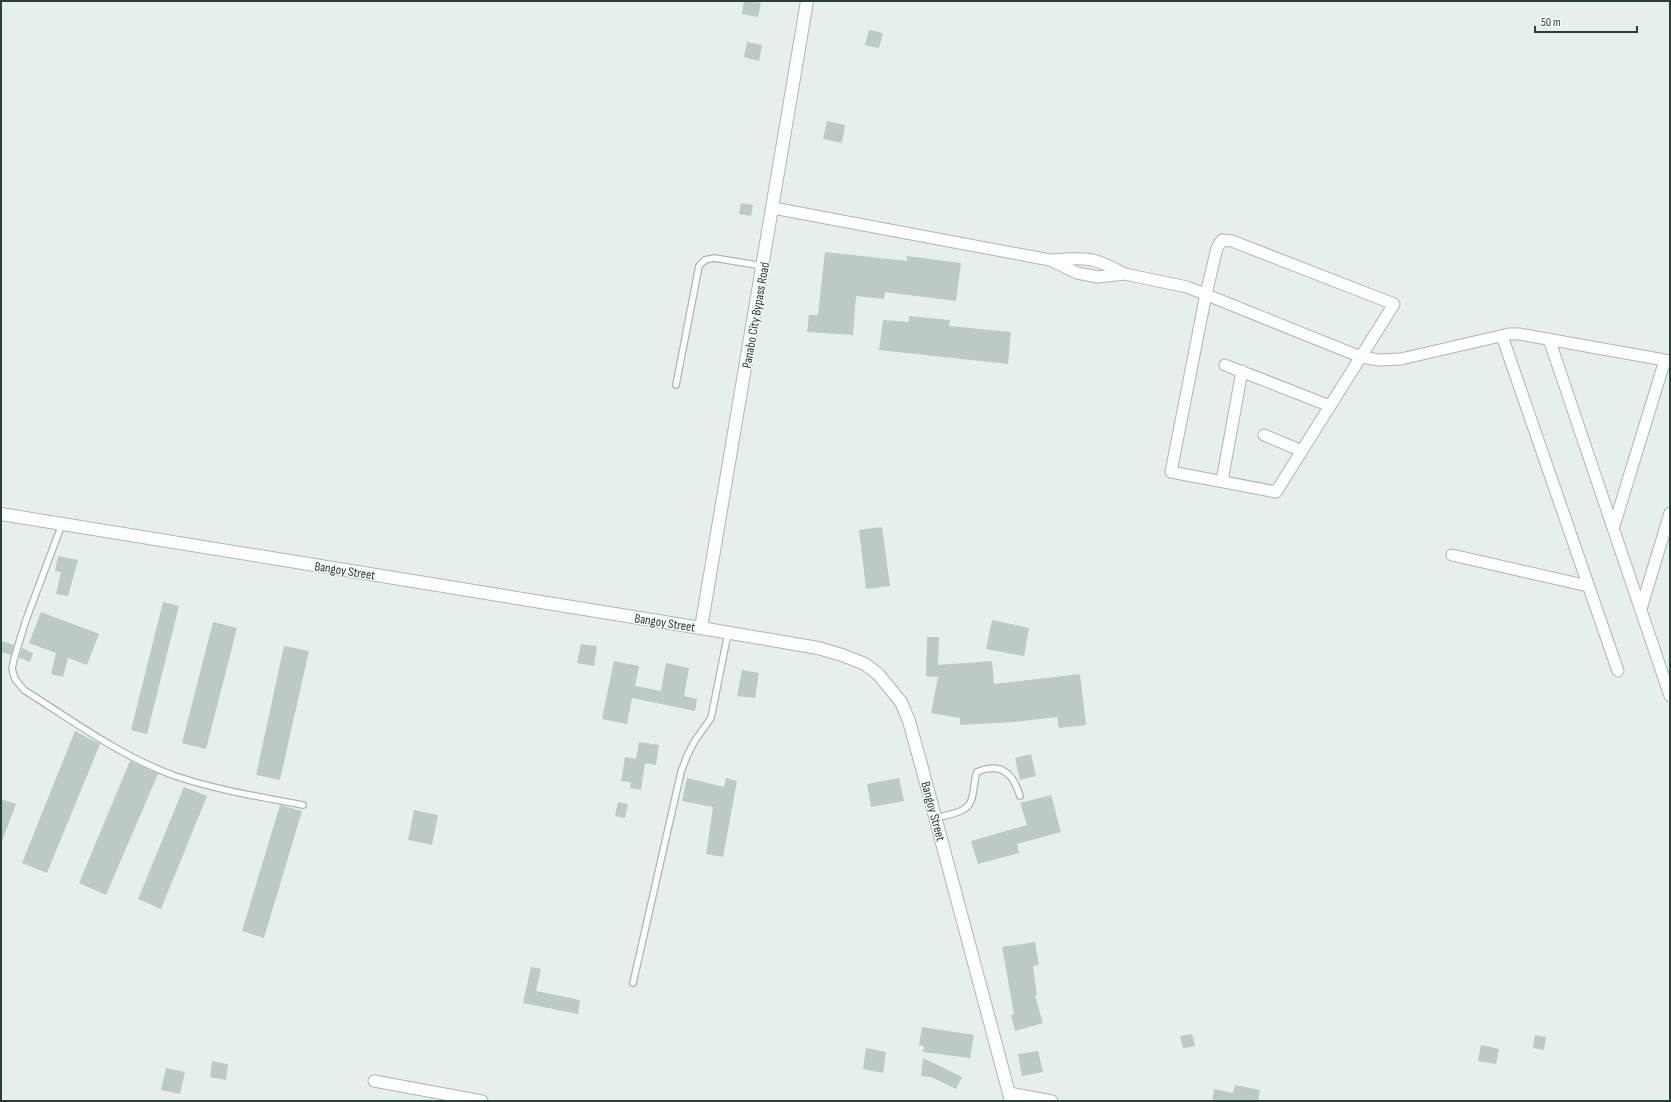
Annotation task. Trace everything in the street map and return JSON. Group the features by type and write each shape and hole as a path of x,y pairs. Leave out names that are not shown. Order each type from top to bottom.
{"main road":[{"name":"Panabo City Bypass Road","path":"701,628 807,1"},
{"name":"Bangoy Street","path":"1,514 818,648 865,664 878,674 901,702 909,721 1010,1097"}],"street":[{"path":"773,208 1050,260 1077,273 1087,275 1098,277 1125,274 1179,284 1361,357 1379,360 1401,359 1502,336 1519,334 1668,361 1614,526"},
{"path":"1224,240 1232,241 1394,304 1276,492 1171,472 1206,294 1218,244 1224,240"},
{"path":"1050,260 1080,257 1101,261 1125,274"},
{"path":"1502,336 1618,671"},
{"path":"1549,339 1614,526 1670,695"},
{"path":"1226,365 1330,406"},
{"path":"1222,482 1242,371"},
{"path":"1264,435 1302,451"},
{"path":"1641,609 1670,513"},
{"path":"1452,555 1588,586"},
{"path":"374,1081 482,1101"},
{"path":"1010,1097 1052,1101"}],"lane":[{"path":"676,385 699,266 705,260 714,258 763,266"},
{"path":"63,523 26,620 14,659 12,669 15,680 24,690 139,760 178,776 211,785 266,798 303,804"},
{"path":"633,983 681,772 690,749 711,718 728,633"},
{"path":"936,818 966,809 970,803 977,772 986,769 1001,769 1009,774 1020,796"}],"building":[{"path":"744,1 761,3 758,17 742,14"},
{"path":"869,30 883,33 879,48 865,45"},
{"path":"747,42 762,45 759,61 744,57"},
{"path":"827,121 845,125 842,143 823,139"},
{"path":"741,203 753,205 751,216 739,214"},
{"path":"825,252 907,261 907,256 961,263 956,301 885,292 884,299 856,296 853,335 807,332 809,315 818,315"},
{"path":"909,316 950,320 949,326 1011,332 1008,364 879,350 883,320 909,322"},
{"path":"882,527 890,586 866,589 859,530"},
{"path":"58,556 78,560 68,596 56,594 61,572 55,571"},
{"path":"163,602 179,606 147,734 131,730"},
{"path":"41,612 99,634 87,665 68,658 63,677 51,674 56,653 29,643"},
{"path":"992,620 1029,628 1024,656 986,649"},
{"path":"213,622 237,628 206,749 182,743"},
{"path":"927,637 939,637 938,665 992,661 994,684 1080,674 1086,725 1059,728 1057,717 1014,722 960,725 960,718 931,713 938,677 926,676"},
{"path":"1,641 14,645 11,655 1,652"},
{"path":"581,644 597,646 594,666 577,663"},
{"path":"284,646 309,651 280,780 256,775"},
{"path":"22,648 33,653 30,662 19,658"},
{"path":"614,661 639,666 635,686 661,691 666,663 689,668 684,696 697,699 695,711 632,698 627,724 602,719"},
{"path":"742,670 759,673 755,698 737,696"},
{"path":"75,731 100,744 47,873 22,863"},
{"path":"639,742 659,745 656,765 645,763 641,790 630,788 631,782 621,781 625,757 636,759"},
{"path":"1031,754 1036,776 1020,780 1015,758"},
{"path":"130,761 158,774 106,895 79,883"},
{"path":"687,778 724,787 726,778 737,781 723,857 706,854 713,807 682,801"},
{"path":"899,778 904,801 871,807 867,784"},
{"path":"184,787 207,796 161,909 138,899"},
{"path":"1051,795 1061,832 1017,844 1019,853 978,864 971,841 1027,825 1020,803"},
{"path":"1,799 16,804 2,841 1,841"},
{"path":"618,802 628,804 625,818 615,816"},
{"path":"280,805 302,811 264,938 242,931"},
{"path":"414,810 438,815 432,845 408,840"},
{"path":"1035,942 1039,965 1033,966 1037,995 1035,995 1043,1023 1015,1031 1011,1015 1014,1014 1002,947"},
{"path":"531,967 541,969 536,991 580,1000 578,1014 523,1003"},
{"path":"922,1027 974,1035 970,1058 923,1052 924,1046 919,1045"},
{"path":"1192,1034 1195,1046 1183,1048 1180,1036"},
{"path":"1535,1035 1546,1037 1544,1050 1533,1048"},
{"path":"1481,1045 1499,1049 1496,1064 1478,1061"},
{"path":"866,1048 886,1052 883,1073 863,1069"},
{"path":"1038,1051 1043,1072 1022,1076 1018,1054"},
{"path":"923,1058 962,1077 956,1089 931,1077 921,1076"},
{"path":"212,1061 228,1064 226,1080 210,1077"},
{"path":"166,1068 185,1072 180,1094 161,1090"},
{"path":"1235,1085 1260,1090 1258,1101 1212,1101 1214,1089 1233,1093"}]}
